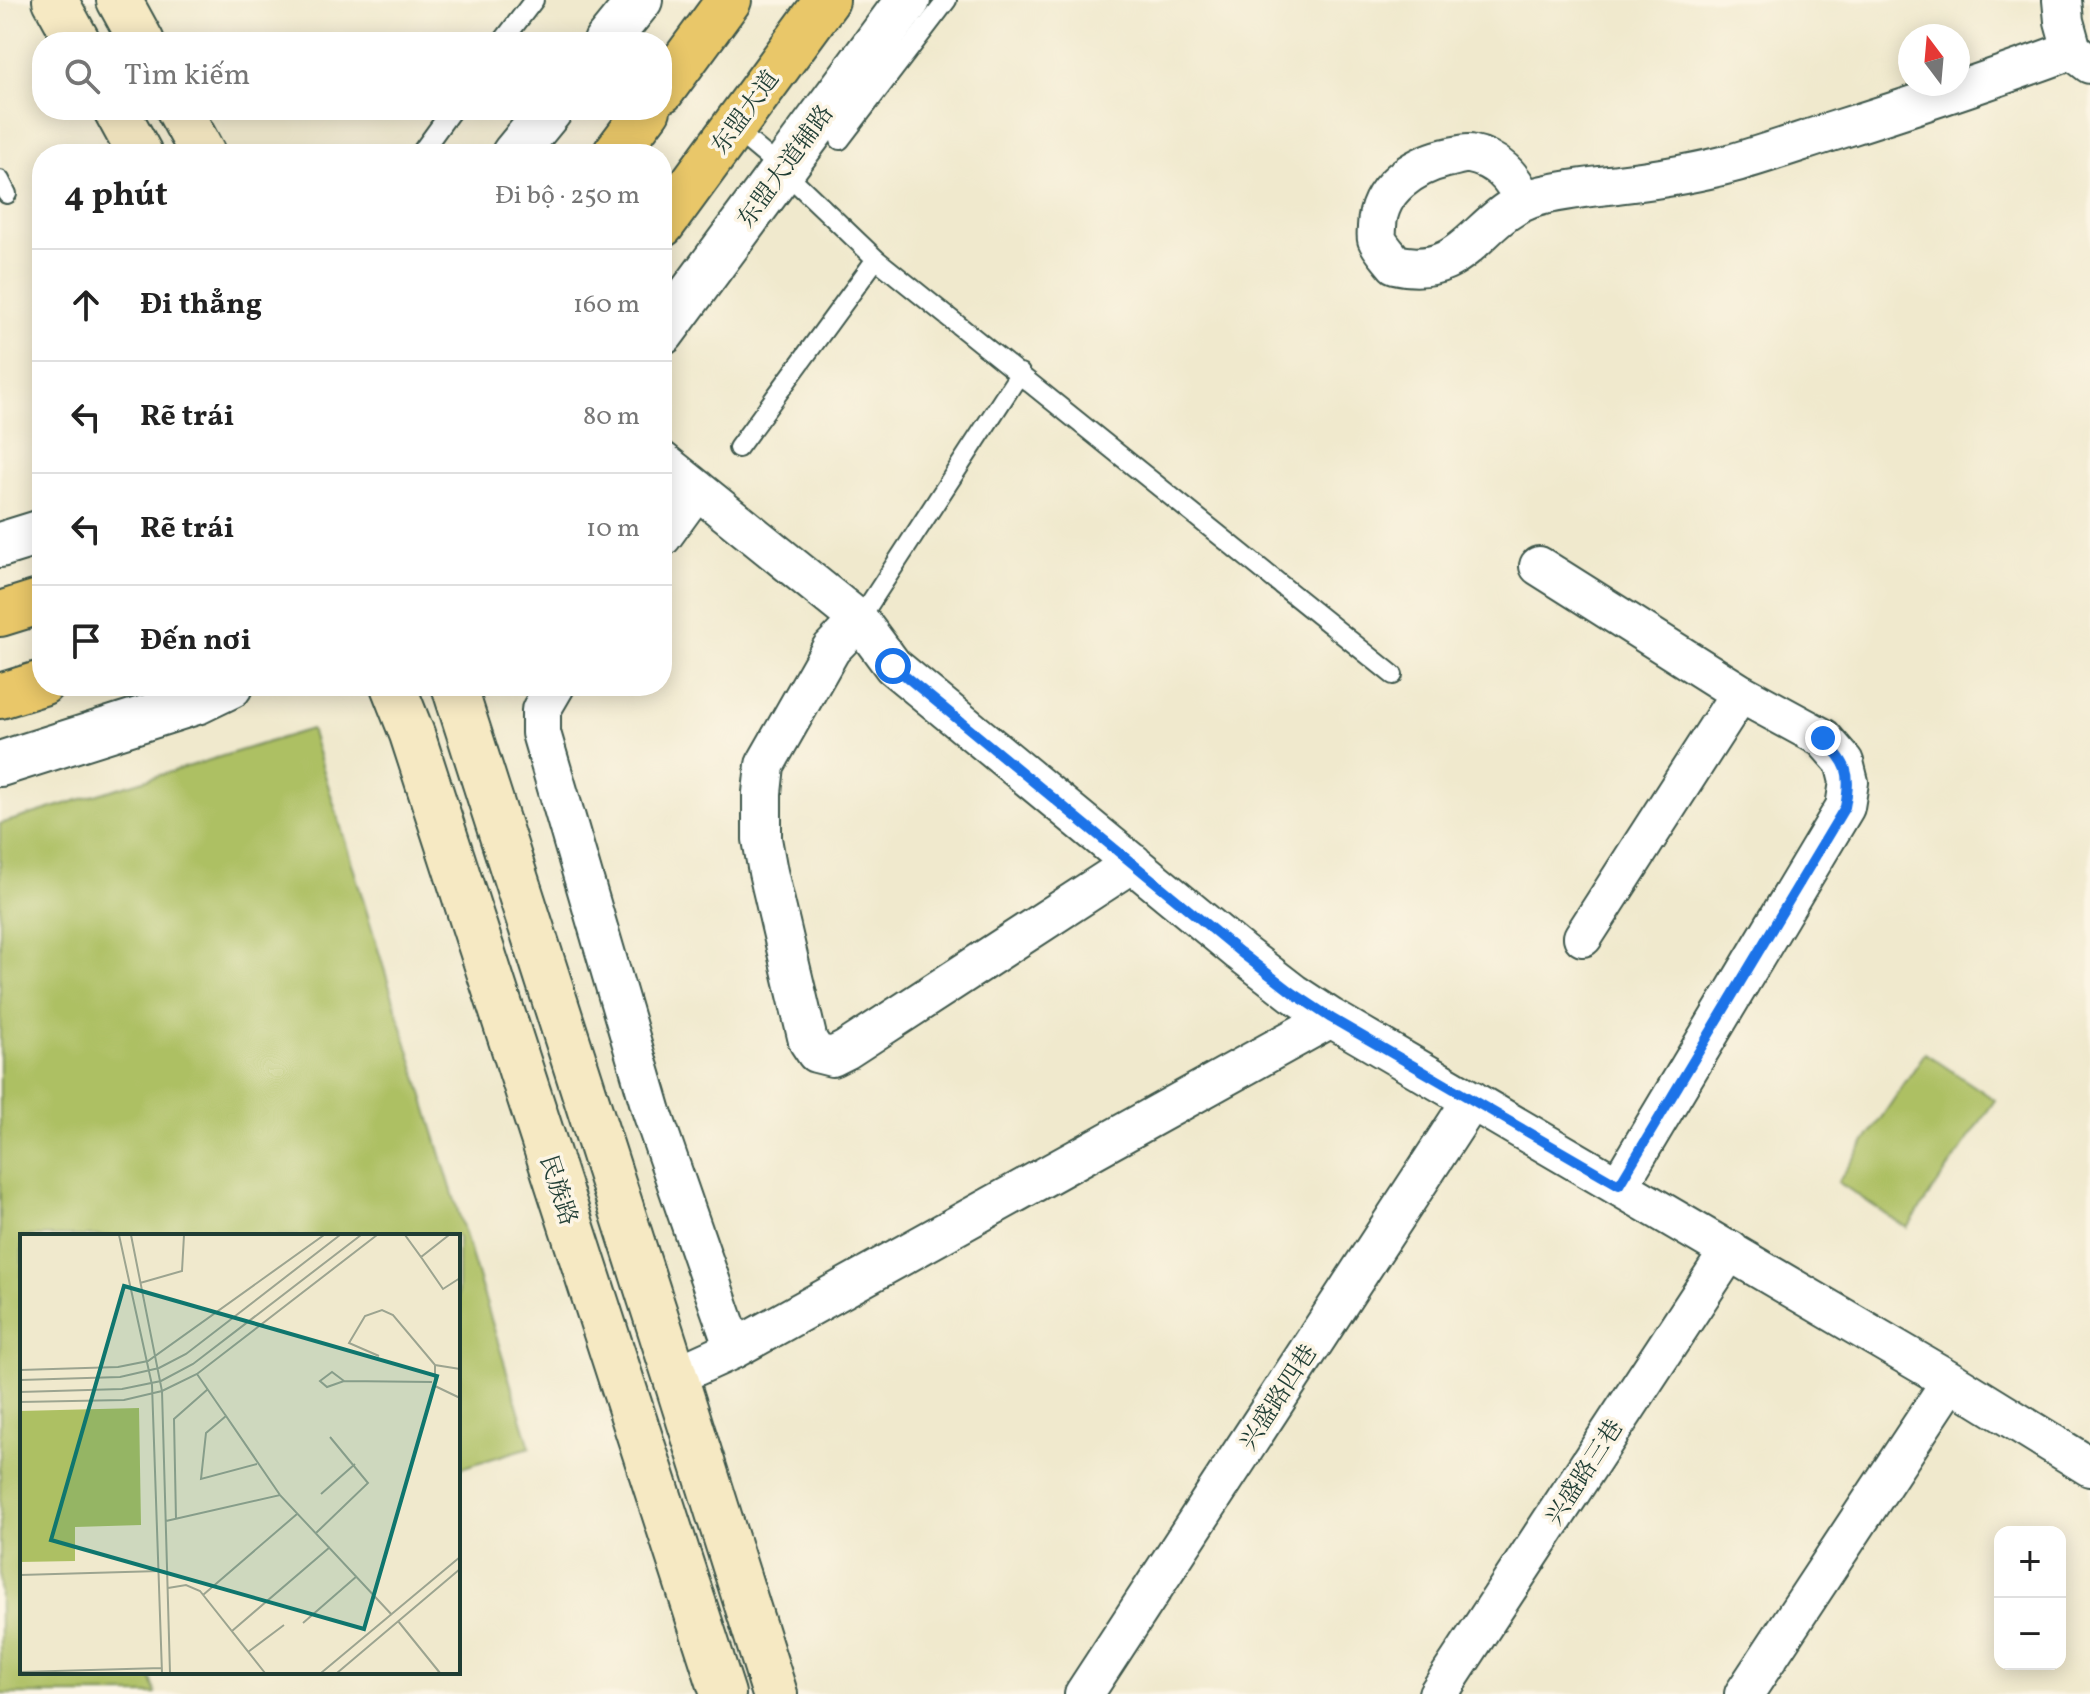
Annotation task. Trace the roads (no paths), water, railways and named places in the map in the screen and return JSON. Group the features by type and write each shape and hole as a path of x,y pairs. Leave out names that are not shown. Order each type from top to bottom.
{"highway":[{"path":"672,77 729,0"},
{"name":"东盟大道","path":"672,211 827,0"},
{"path":"622,144 640,120"},
{"path":"0,614 32,604"},
{"path":"0,696 32,686"}],"main road":[{"path":"55,0 73,32"},
{"path":"119,0 137,32"},
{"path":"121,120 135,144"},
{"path":"184,120 198,144"},
{"name":"民族路","path":"397,696 417,750 723,1694"},
{"path":"457,696 775,1694"}],"street":[{"path":"614,32 640,0"},
{"name":"东盟大道辅路","path":"672,320 908,0"},
{"path":"1523,201 1554,192 1636,182 1731,164 1960,91 2081,57 2064,21 2062,0"},
{"path":"522,144 542,120"},
{"path":"672,469 859,620 893,666 1282,985 1331,1018 1730,1250 2090,1467"},
{"path":"672,523 697,489"},
{"path":"0,545 32,535"},
{"path":"1539,566 1740,693 1823,738 1844,762 1849,782 1845,807 1619,1185"},
{"path":"859,620 831,649 777,741 765,765 762,793 762,839 768,872 808,1041 816,1053 832,1057 846,1050 1133,863"},
{"path":"1583,937 1740,693"},
{"path":"0,764 209,696"},
{"path":"549,696 541,710 541,733 652,1112 734,1349"},
{"path":"675,1376 734,1349 1331,1018"},
{"name":"兴盛路四巷","path":"1084,1694 1472,1100"},
{"name":"兴盛路三巷","path":"1438,1694 1730,1250"},
{"path":"1744,1694 1951,1381"}],"lane":[{"path":"510,32 534,0"},
{"path":"840,140 947,0"},
{"path":"427,144 445,120"},
{"path":"733,128 783,170 876,259 1393,675"},
{"path":"738,448 876,259"},
{"path":"859,620 1020,373"}]}
